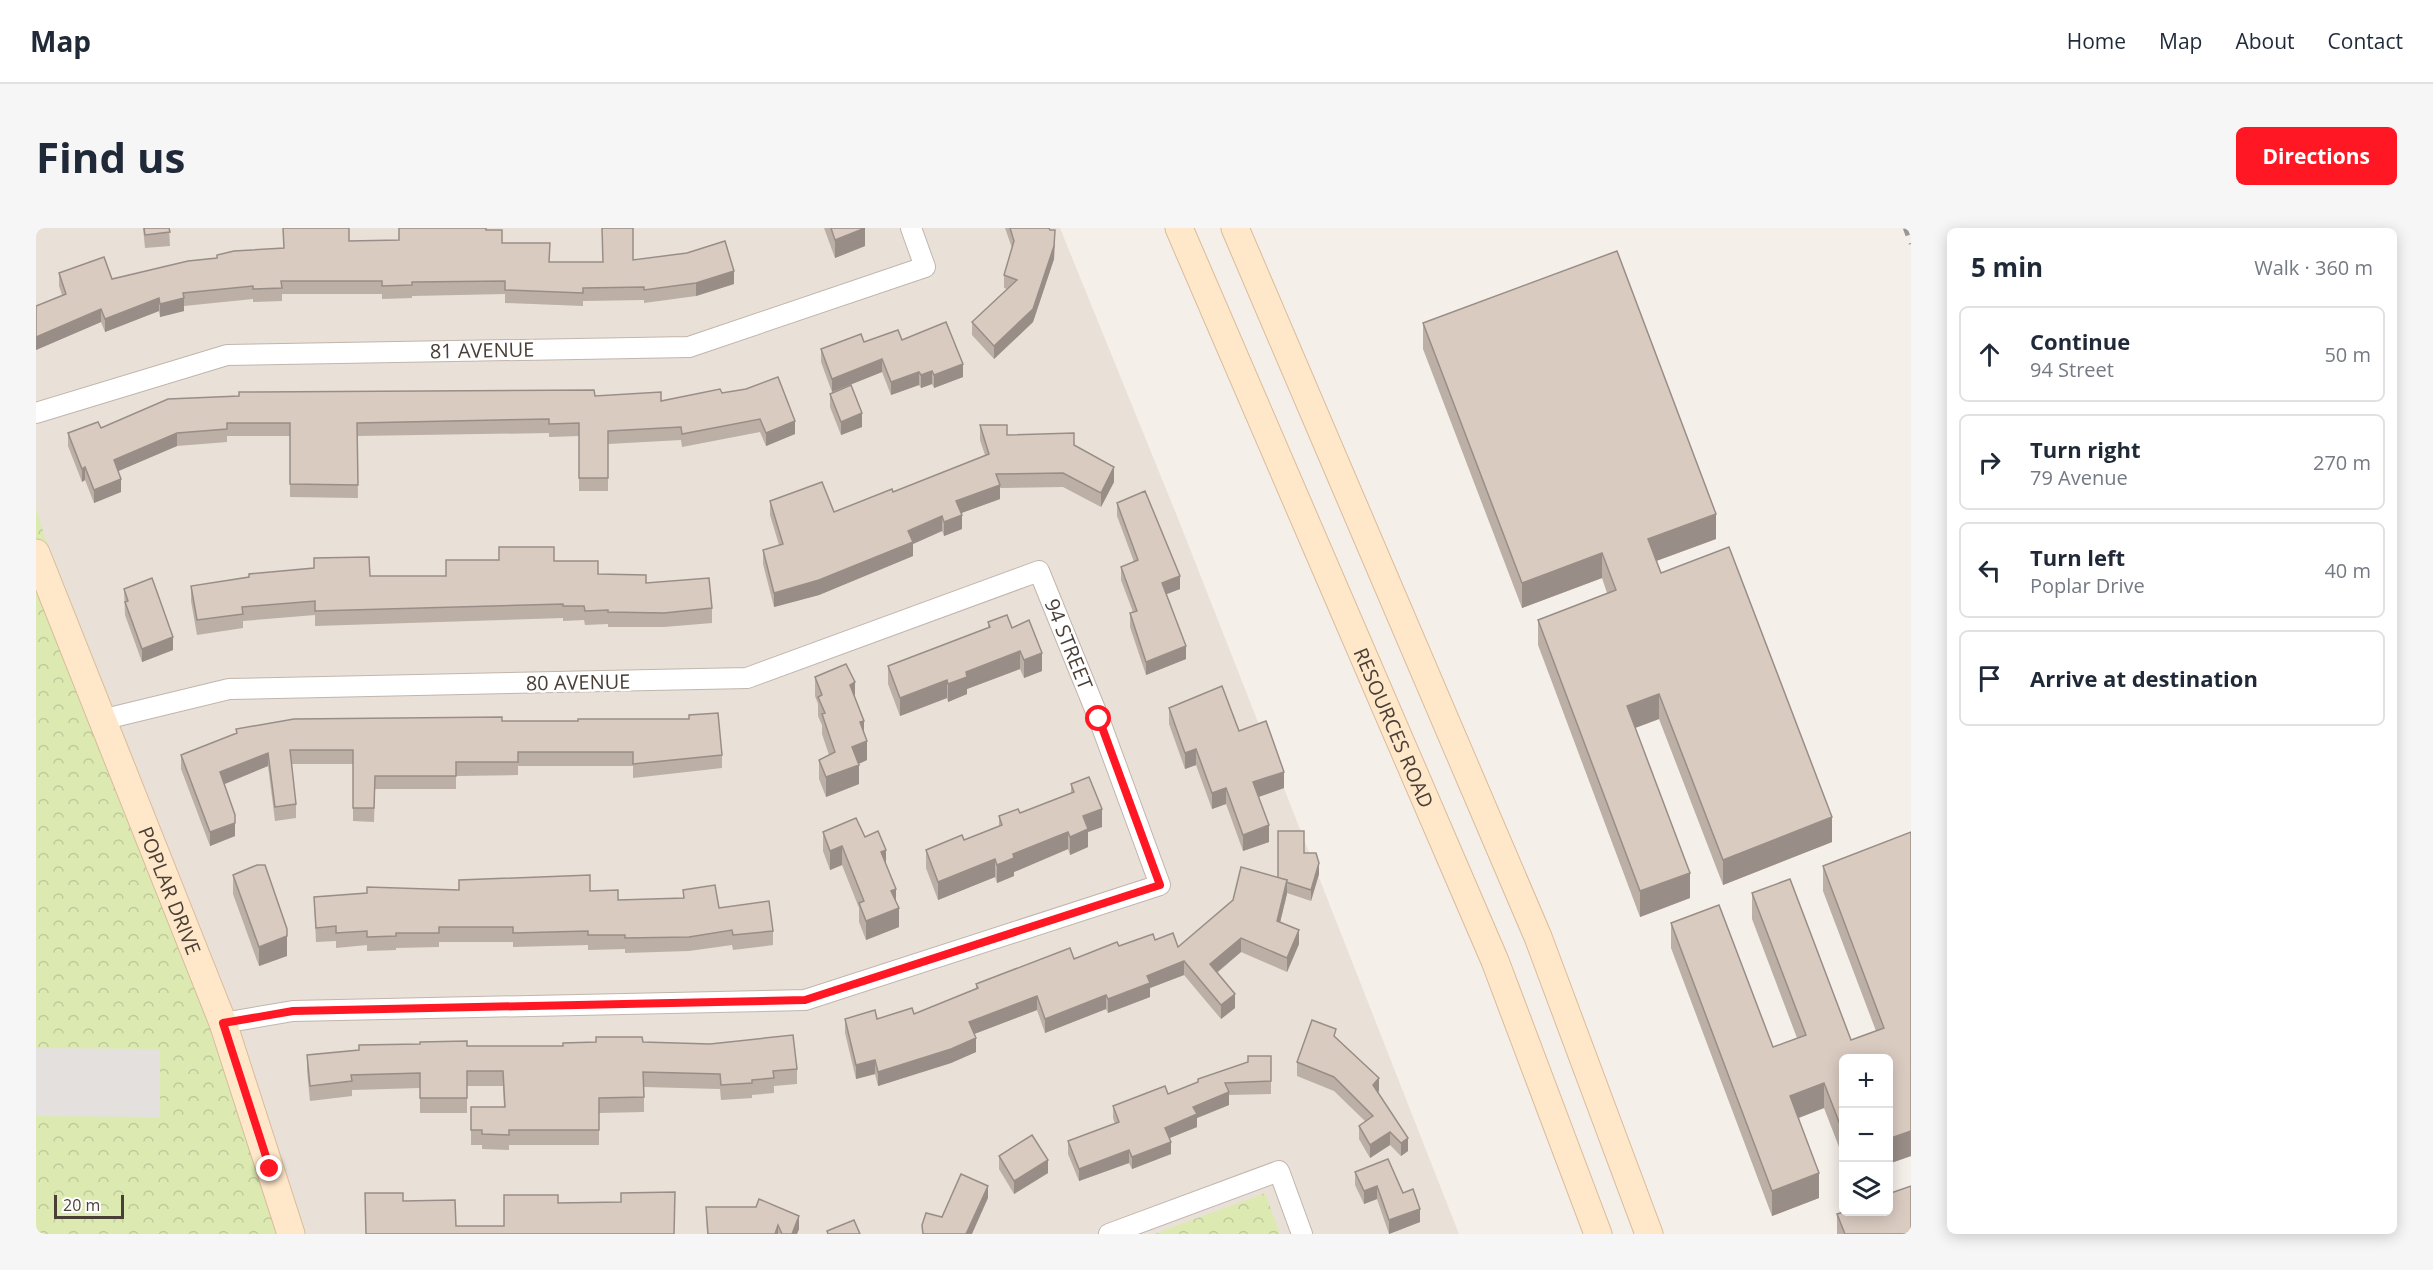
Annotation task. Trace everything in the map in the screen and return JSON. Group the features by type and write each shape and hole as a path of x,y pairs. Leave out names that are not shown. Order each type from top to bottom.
{"main road":[{"path":"1235,228 1538,937 1649,1234"},
{"name":"RESOURCES ROAD","path":"1186,230 1495,961 1598,1234"},
{"name":"POPLAR DRIVE","path":"36,553 223,1023 291,1234"}],"street":[{"name":"81 AVENUE","path":"36,413 227,354 689,347 925,267 910,228"},
{"name":"80 AVENUE","path":"102,720 229,689 747,678 1039,571"},
{"name":"94 STREET","path":"223,1023 293,1011 805,1000 1160,885 1099,719 1039,571"},
{"path":"1109,1234 1279,1171 1302,1234"}],"shaded area":[{"path":"36,228 1060,228 1179,521 1459,1234 291,1234 36,553"},
{"path":"36,1048 160,1049 160,1117 36,1116"}],"green space":[{"path":"36,508 101,720 291,1234 36,1234"},
{"path":"1265,1193 1280,1234 1154,1234"}],"building":[{"path":"144,228 169,228 170,232 145,235"},
{"path":"283,228 349,228 349,241 399,240 399,228 486,228 486,230 502,230 502,243 550,243 549,262 603,262 602,228 633,228 633,260 687,253 725,241 734,271 696,283 644,290 644,287 583,288 583,293 505,290 505,281 412,282 412,285 382,286 382,281 281,281 282,288 253,289 253,286 183,293 184,298 160,304 159,298 105,319 101,309 36,337 36,306 66,294 59,273 104,257 112,279 188,261 217,258 217,255 234,251 284,248"},
{"path":"831,228 865,228 835,240"},
{"path":"1010,228 1055,230 1054,246 1033,309 994,346 972,322 1017,280 1004,275 1014,241"},
{"path":"1617,251 1716,514 1648,539 1661,573 1729,547 1832,817 1723,860 1659,694 1627,706 1690,873 1640,891 1538,620 1616,590 1602,553 1522,583 1423,323"},
{"path":"946,322 963,364 934,375 932,371 921,375 919,372 891,382 882,359 832,379 821,349 861,334 864,342 898,330 902,340"},
{"path":"778,377 795,421 766,433 760,419 682,434 681,427 608,431 608,478 579,478 579,423 549,424 549,419 357,423 358,485 290,484 290,423 227,423 227,429 177,433 114,460 121,479 94,490 85,467 82,469 68,433 98,422 101,428 168,399 239,396 239,392 594,390 595,396 661,392 661,401 720,389 722,393 746,389"},
{"path":"851,385 862,413 841,422 830,394"},
{"path":"980,425 1007,425 1007,435 1074,433 1074,445 1114,467 1101,493 1063,473 996,474 1000,485 956,501 962,515 944,522 942,516 908,531 913,542 819,580 774,593 763,550 783,544 770,501 822,482 834,512 892,489 893,492 989,454"},
{"path":"1145,491 1180,576 1162,583 1186,646 1146,662 1130,613 1137,611 1121,567 1138,560 1117,503"},
{"path":"499,547 554,547 554,561 598,561 598,574 646,575 646,583 709,578 712,608 664,613 608,612 608,610 585,611 584,606 563,606 563,604 315,611 315,601 242,607 243,614 197,620 191,586 249,577 249,574 314,568 314,558 369,557 370,576 446,576 446,560 499,560"},
{"path":"152,578 173,637 142,649 125,602 128,601 124,589"},
{"path":"1007,615 1012,628 1029,620 1042,653 1024,660 1020,651 966,672 967,677 948,684 947,680 900,698 888,666 990,627 988,622"},
{"path":"846,664 855,682 850,685 864,721 860,722 867,741 852,747 859,765 826,777 819,760 835,752 822,714 825,713 818,697 822,695 815,677"},
{"path":"1222,686 1239,731 1266,721 1284,772 1253,782 1269,825 1243,835 1226,788 1212,793 1196,749 1185,753 1169,708"},
{"path":"718,713 722,755 633,764 633,752 518,752 518,762 456,762 456,776 375,776 374,808 353,808 353,750 290,750 296,804 275,807 268,753 220,772 235,815 235,823 210,832 181,755 237,733 236,729 294,719 502,717 502,721 578,721 578,719 689,719 689,715"},
{"path":"1089,777 1102,809 1083,816 1088,829 1070,837 1068,832 1013,854 1014,858 997,865 995,859 938,882 926,850 962,835 964,840 1002,825 999,816 1018,809 1020,813 1074,792 1071,784"},
{"path":"856,818 865,837 878,831 886,850 881,852 896,889 891,891 899,908 866,921 859,903 864,901 842,846 830,851 823,832"},
{"path":"1278,831 1304,831 1304,853 1316,853 1319,863 1311,890 1278,878"},
{"path":"1911,832 1911,1131 1893,1137 1893,1054 1839,1054 1839,1122 1824,1083 1790,1096 1819,1173 1772,1191 1671,923 1719,905 1773,1047 1806,1035 1752,893 1790,879 1851,1040 1884,1028 1823,866"},
{"path":"257,865 265,865 287,929 287,936 259,947 233,875"},
{"path":"1241,867 1287,880 1277,921 1299,930 1287,958 1241,938 1210,964 1235,994 1221,1005 1184,961 1147,976 1150,983 1108,999 1106,995 1045,1019 1037,996 969,1022 976,1038 951,1049 878,1072 875,1060 856,1065 845,1019 875,1010 877,1019 912,1008 914,1014 978,988 976,984 1070,948 1074,959 1117,942 1119,946 1153,934 1155,940 1173,933 1178,947 1233,900"},
{"path":"590,875 590,891 618,890 618,900 684,898 683,890 715,885 719,908 769,901 773,931 733,935 732,930 689,937 625,938 625,935 588,935 588,931 513,933 513,927 439,927 439,933 396,933 396,936 367,937 367,931 336,933 336,926 316,928 314,897 367,893 367,887 459,890 459,880"},
{"path":"1312,1020 1336,1029 1334,1036 1379,1078 1373,1085 1408,1138 1401,1143 1390,1132 1370,1145 1359,1126 1373,1116 1334,1077 1297,1062"},
{"path":"793,1035 797,1069 773,1071 774,1078 752,1080 752,1083 721,1085 720,1074 643,1072 644,1097 599,1098 599,1130 509,1130 509,1135 482,1134 482,1130 471,1130 471,1107 505,1107 503,1071 467,1071 467,1098 420,1098 420,1073 351,1075 352,1081 310,1086 307,1055 359,1050 359,1045 420,1044 420,1042 467,1041 467,1046 563,1046 563,1043 596,1042 596,1037 642,1037 643,1042 710,1044"},
{"path":"1248,1056 1271,1056 1271,1081 1225,1083 1229,1092 1193,1107 1197,1114 1165,1128 1171,1142 1132,1157 1129,1150 1079,1169 1068,1141 1119,1122 1113,1106 1165,1086 1168,1094 1198,1082 1198,1079 1248,1062"},
{"path":"1032,1135 1048,1160 1014,1181 999,1156"},
{"path":"1388,1159 1403,1193 1413,1189 1420,1209 1389,1220 1377,1186 1364,1191 1355,1172"},
{"path":"961,1174 988,1186 966,1234 923,1234 922,1225 926,1213 942,1217"},
{"path":"1911,1186 1911,1234 1845,1234 1837,1214 1839,1213 1839,1216 1893,1216 1893,1192"},
{"path":"675,1192 674,1234 366,1234 365,1193 403,1193 403,1201 455,1200 456,1226 504,1226 504,1195 558,1195 558,1203 621,1202 621,1193"},
{"path":"759,1199 799,1216 792,1234 782,1234 778,1225 775,1234 708,1234 706,1207 756,1207"},
{"path":"854,1220 860,1234 828,1234 827,1231"}],"railway":[{"path":"1905,228 1911,244"}],"route":[{"path":"270,1169 223,1023 293,1011 805,1000 1160,885 1099,719"}]}
